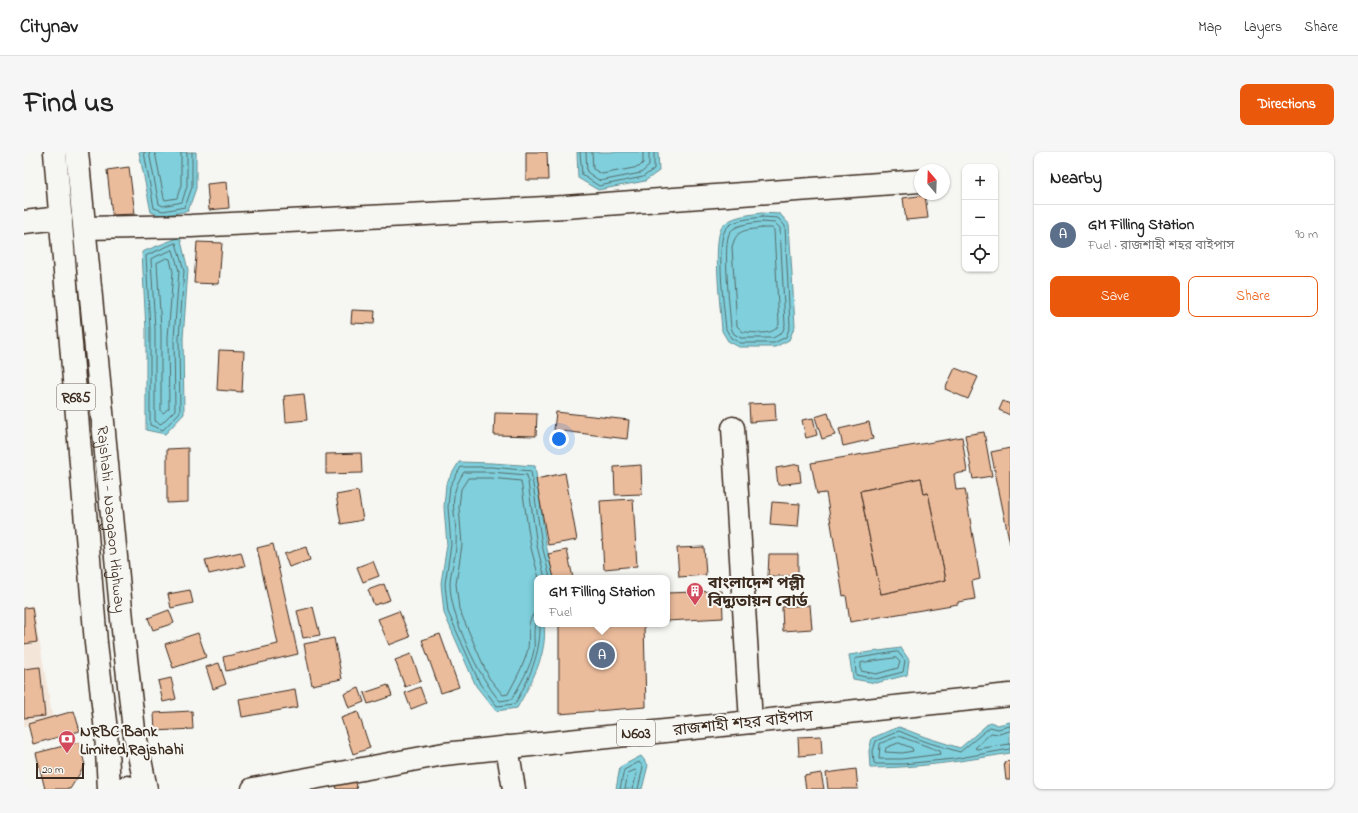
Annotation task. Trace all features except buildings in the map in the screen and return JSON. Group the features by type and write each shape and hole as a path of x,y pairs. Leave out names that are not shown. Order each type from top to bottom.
{"main road":[{"name":"Rajshahi - Naogaon Highway","path":"55,152 95,635 106,731 109,789"},
{"name":"Rajshahi - Naogaon Highway","path":"78,152 124,647 134,730 146,789"},
{"path":"85,228 191,226 565,207 914,181"},
{"path":"24,222 61,218"},
{"path":"733,428 751,722"},
{"name":"রাজশাহী শহর বাইপাস","path":"259,789 315,784 444,754 1010,695"},
{"path":"507,747 514,789"},
{"path":"121,789 127,787 139,789"}],"shaded area":[{"path":"33,605 53,721 24,727 24,607"}],"water":[{"path":"139,152 196,152 196,188 188,211 162,216 151,212"},
{"path":"577,152 658,152 659,171 645,181 598,190 578,178"},
{"path":"761,213 780,214 789,224 795,326 789,340 775,347 739,347 728,341 722,331 717,261 719,235 722,227 730,220"},
{"path":"180,237 188,270 183,338 184,414 165,434 146,430 146,330 142,252"},
{"path":"459,462 535,466 546,545 553,575 534,575 534,627 544,627 545,635 541,657 537,668 528,689 517,708 496,711 476,686 444,613 441,583 447,545 444,507 446,484"},
{"path":"901,648 909,660 907,675 876,683 853,679 849,655"},
{"path":"990,722 998,725 1010,722 1010,753 923,765 870,768 869,751 872,738 899,727 960,748"},
{"path":"641,756 648,765 642,789 616,789 620,767"}],"place":[{"name":"বাংলাদেশ পল্লী বিদ্যুতায়ন বোর্ড","path":"695,606"},
{"name":"GM Filling Station","path":"602,655"},
{"name":"NRBC Bank Limited,Rajshahi","path":"67,754"}]}
